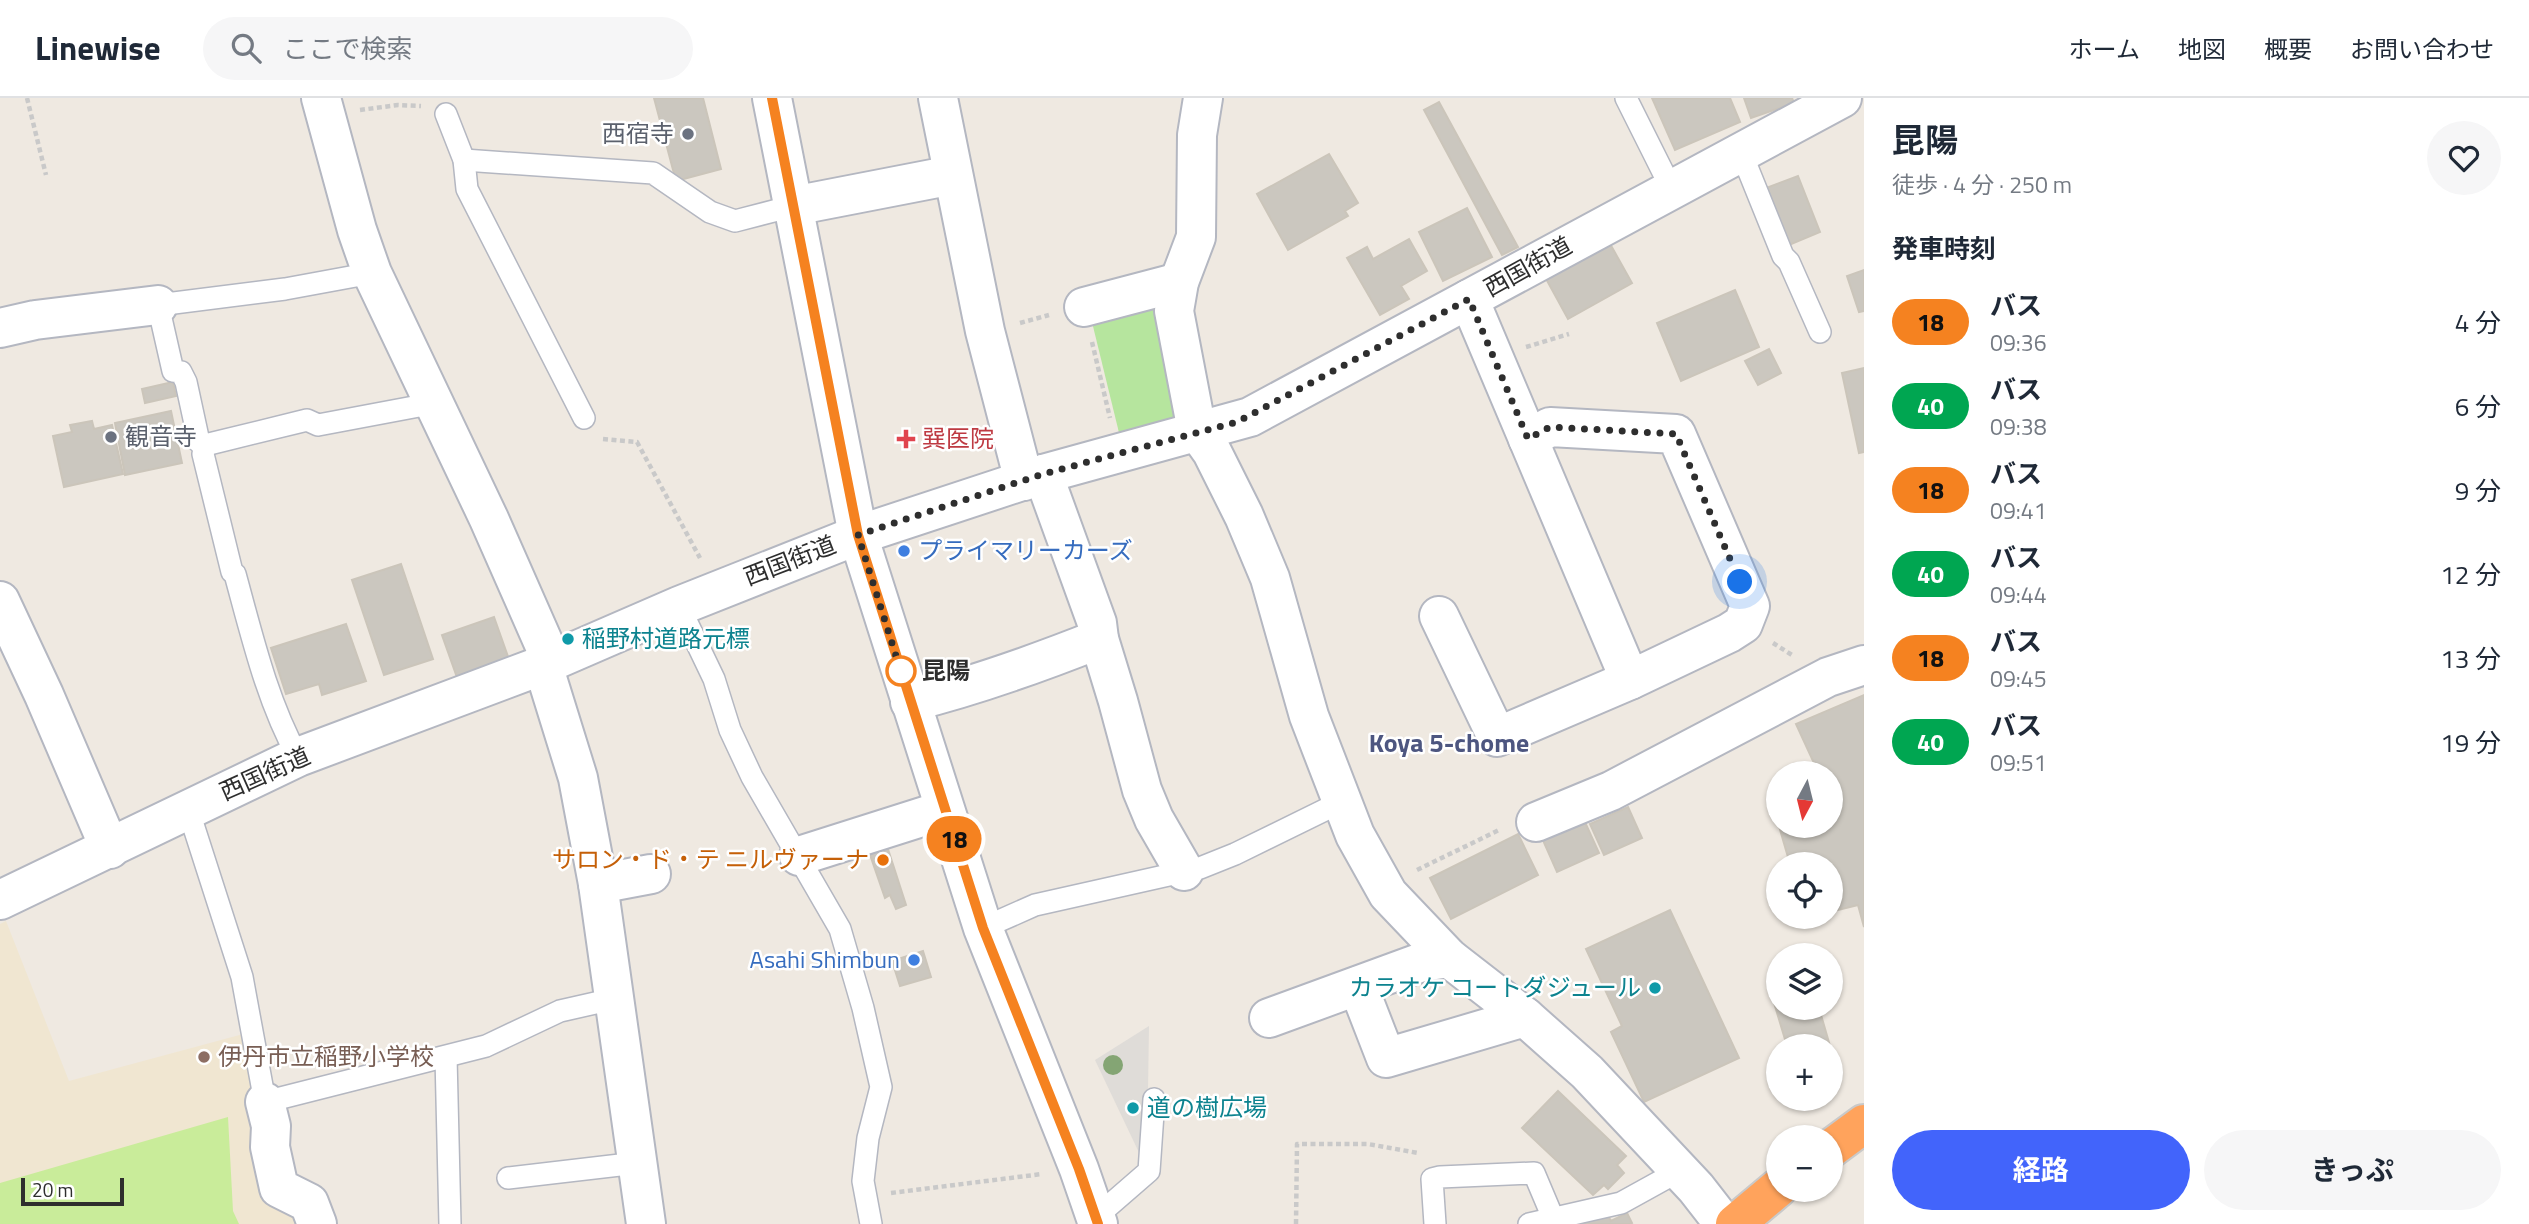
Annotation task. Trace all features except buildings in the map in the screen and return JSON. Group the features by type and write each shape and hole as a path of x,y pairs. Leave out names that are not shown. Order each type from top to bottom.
{"highway":[{"path":"1843,1139 1864,1124"},
{"path":"1735,1224 1766,1198"}],"street":[{"path":"772,98 858,535 983,928 1097,1221"},
{"path":"938,98 985,331 1033,478 1097,623 1098,639 1142,790 1154,819 1184,872"},
{"path":"1203,98 1197,135 1196,237 1179,282 1174,311 1197,431 1212,452 1244,516 1270,578 1301,692 1355,835 1388,894 1449,958 1525,1017 1587,1072 1696,1188 1724,1224"},
{"name":"西国街道","path":"0,900 298,757 543,665 679,606 858,535 1033,478 1250,416 1741,152 1819,104"},
{"path":"323,107 357,230 372,273 489,519 548,653 543,665 579,778 598,884 646,1224"},
{"path":"793,206 953,174"},
{"path":"1084,307 1179,282"},
{"path":"1469,299 1630,680"},
{"path":"0,328 36,320 158,305"},
{"path":"1439,616 1497,737 1630,680 1743,624 1750,606 1676,434 1550,427 1528,439"},
{"path":"0,601 44,695 110,849"},
{"path":"910,702 960,690 1027,668 1098,639"},
{"path":"1536,822 1611,791 1651,784 1828,677 1864,665"},
{"path":"799,856 944,810"},
{"path":"598,884 652,874"},
{"path":"1269,1018 1422,962 1449,958"},
{"path":"1358,986 1386,1058 1525,1017"},
{"path":"265,1102 271,1126 270,1147 279,1188 309,1203 317,1224"}],"lane":[{"path":"1626,98 1671,188"},
{"path":"446,114 464,160 467,189 584,418"},
{"path":"1741,152 1783,256 1789,262 1820,332"},
{"path":"464,160 653,173 710,212 734,221 793,206"},
{"path":"372,273 285,289 158,305 173,371 181,372 186,382 199,442 205,445 307,420 318,425 435,403"},
{"path":"205,445 203,454 232,572 235,574 257,658 288,740 298,757"},
{"path":"679,606 715,679 730,730 752,778 840,929 863,1008 881,1087 868,1138 863,1181 872,1224"},
{"path":"983,928 1035,905 1200,868 1235,854 1341,802"},
{"path":"188,809 242,977 265,1102 486,1046 560,1011 613,999"},
{"path":"446,1057 450,1224"},
{"path":"1097,1221 1149,1171 1154,1099"},
{"path":"508,1178 637,1163"},
{"path":"1529,1224 1621,1203 1679,1171"},
{"path":"1435,1224 1432,1179 1440,1177 1534,1173 1553,1218"}],"path":[{"path":"27,98 46,174"},
{"path":"323,107 440,106 446,114"},
{"path":"985,331 1084,307 1118,453"},
{"path":"584,418 594,433 605,440 637,442 718,590"},
{"path":"1743,624 1828,677"},
{"path":"1384,886 1525,817 1536,822"},
{"path":"1296,1224 1297,1144 1368,1144 1434,1156 1440,1177"},
{"path":"866,1197 1079,1169"}],"shaded area":[{"name":"伊丹市立稲野小学校","path":"6,921 69,1081 247,1033 258,1125 259,1194 299,1211 303,1224 0,1224 0,924"},
{"name":"道の樹広場","path":"1149,1026 1147,1156 1143,1161 1095,1060"}],"green space":[{"path":"1167,296 1184,414 1122,445 1090,314"},
{"path":"228,1117 233,1211 239,1224 0,1224 0,1183"}],"bus line":[{"name":"18","path":"772,98 858,535 983,928 1079,1169 1098,1224"}],"place":[{"name":"西宿寺","path":"688,134"},
{"name":"観音寺","path":"111,437"},
{"name":"巽医院","path":"906,439"},
{"name":"プライマリーカーズ","path":"904,551"},
{"name":"稲野村道路元標","path":"568,639"},
{"name":"昆陽","path":"901,671"},
{"name":"サロン・ド・テ ニルヴァーナ","path":"883,860"},
{"name":"Asahi Shimbun","path":"914,960"},
{"name":"カラオケ コートダジュール","path":"1655,988"},
{"name":"伊丹市立稲野小学校","path":"204,1057"},
{"name":"道の樹広場","path":"1133,1108"}],"district":[{"name":"Koya 5-chome","path":"1449,743"}],"route":[{"path":"901,671 902,675 858,535 1043,474 1237,422 1469,299 1528,439 1550,427 1676,434 1740,582"}]}
